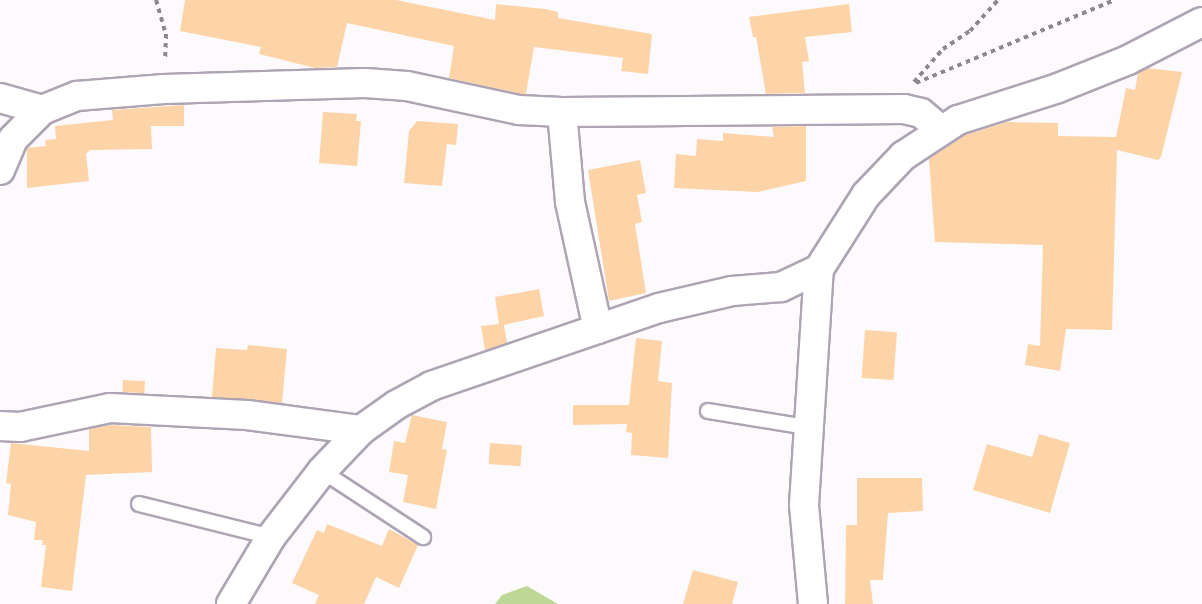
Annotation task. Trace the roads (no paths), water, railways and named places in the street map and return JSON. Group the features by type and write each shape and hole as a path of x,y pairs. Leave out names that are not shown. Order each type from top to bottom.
{"street":[{"path":"813,604 804,505 807,427 819,269 881,176 941,130 976,113 1058,88 1198,29"},
{"path":"0,170 13,139 42,110 77,96 164,89 365,83 407,86 519,110 562,112 904,109 921,113 941,130"},
{"path":"0,98 42,110"},
{"path":"562,112 570,202 598,329"},
{"path":"231,604 271,537 322,471 361,430 431,386 659,308 722,293 781,287 819,269"},
{"path":"0,426 20,427 110,408 236,414 361,430"}],"lane":[{"path":"708,411 807,427"},
{"path":"322,471 423,537"},
{"path":"139,504 271,537"}]}
